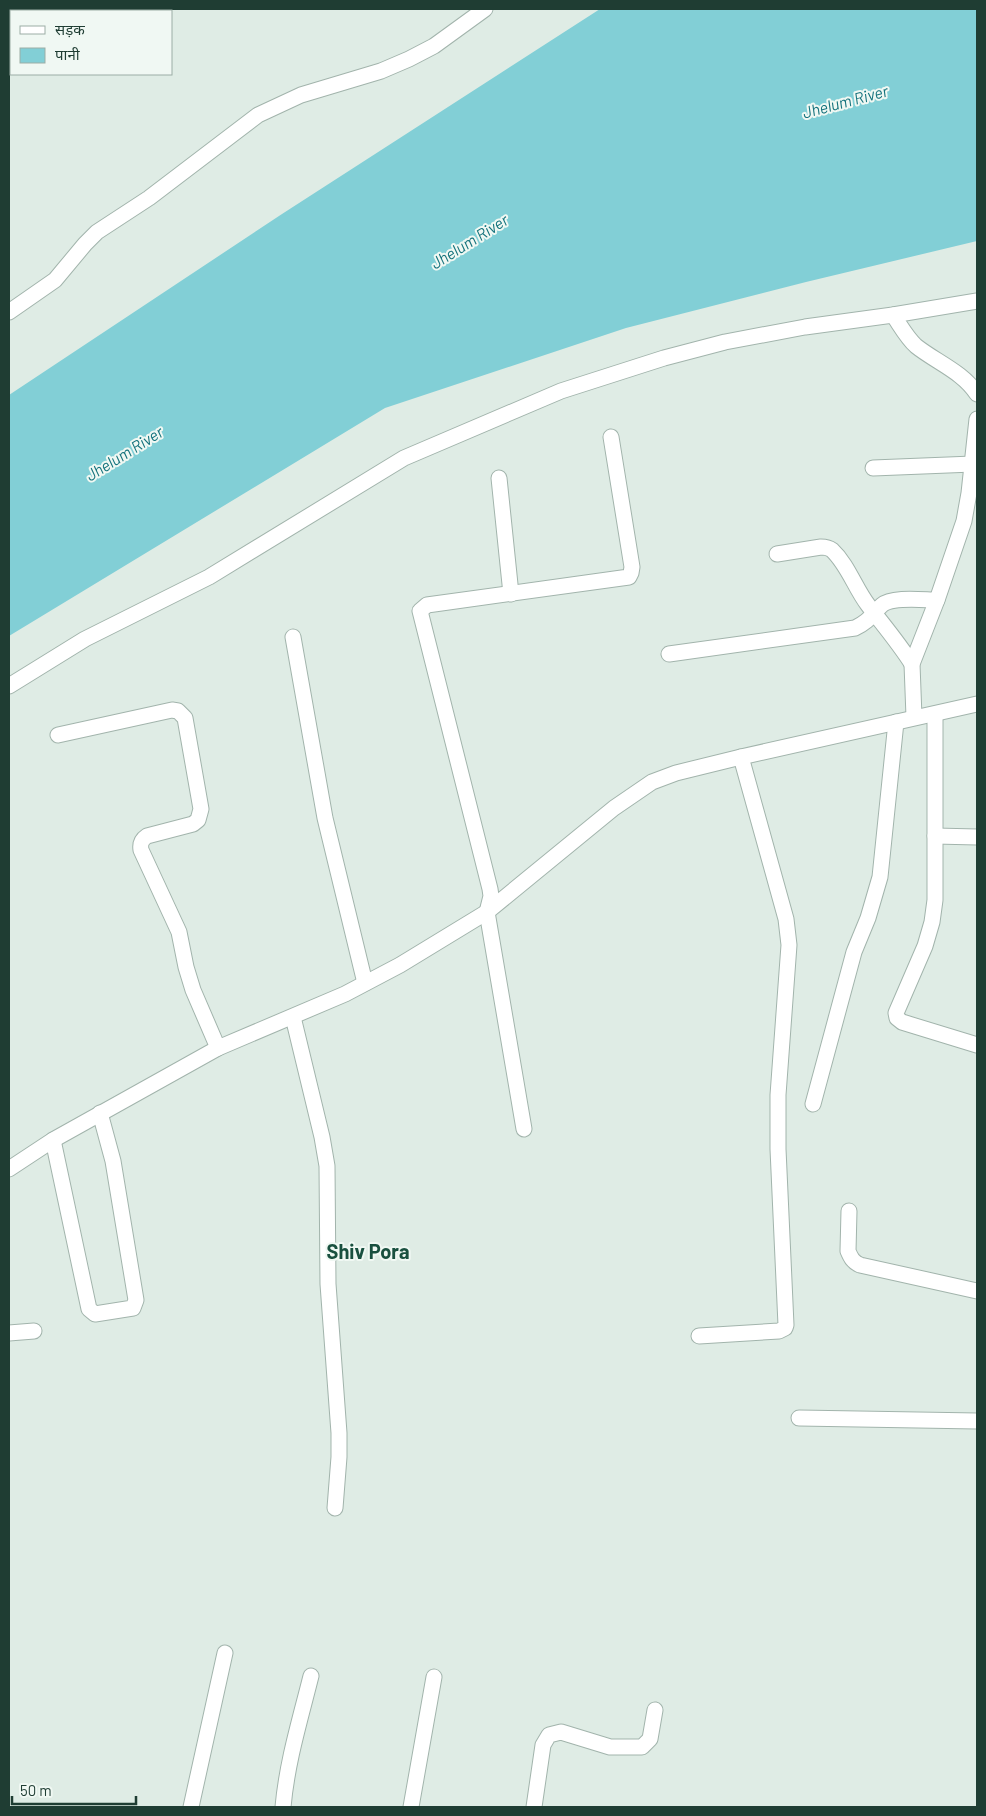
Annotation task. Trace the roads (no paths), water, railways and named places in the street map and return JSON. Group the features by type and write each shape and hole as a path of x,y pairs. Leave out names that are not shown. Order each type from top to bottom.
{"street":[{"path":"9,312 55,280 85,244 98,232 149,198 258,115 302,95 381,71 409,59 434,46 485,9"},
{"path":"9,686 86,639 209,576 404,458 561,391 664,358 725,342 977,300"},
{"path":"893,315 914,344 960,376 977,394"},
{"path":"914,717 912,664 937,600 964,521 973,464 977,418"},
{"path":"524,1128 487,912 491,896 490,889 420,611 427,605 629,577 632,573 632,567 611,437"},
{"path":"873,468 973,464"},
{"path":"499,478 511,594"},
{"path":"777,554 821,547 829,548 839,558 868,605 898,641 912,664"},
{"path":"669,654 855,628 870,619 884,603 894,600 937,600"},
{"path":"293,637 325,818 365,983"},
{"path":"9,1169 53,1140 218,1048 293,1017 365,983 487,912 614,808 652,782 676,773 741,757 914,717 935,715 977,704"},
{"path":"58,735 172,710 182,714 185,718 201,809 200,816 193,824 147,836 141,841 141,850 179,932 193,990 218,1048"},
{"path":"935,715 935,900 932,922 925,946 898,1010 897,1018 902,1022 977,1045"},
{"path":"813,1104 854,952 868,918 880,877 896,722"},
{"path":"699,1336 779,1331 785,1328 786,1325 778,1149 778,1095 789,945 786,919 741,757"},
{"path":"935,836 977,837"},
{"path":"293,1017 322,1137 327,1166 328,1284 339,1433 339,1458 334,1508"},
{"path":"53,1140 89,1309 95,1314 133,1308 136,1300 123,1214 113,1161 100,1113"},
{"path":"849,1211 848,1251 854,1262 860,1266 977,1291"},
{"path":"9,1333 34,1331"},
{"path":"799,1418 977,1421"},
{"path":"192,1807 225,1653"},
{"path":"283,1807 292,1749 311,1676"},
{"path":"411,1807 434,1677"},
{"path":"534,1807 544,1745 548,1734 561,1732 610,1747 642,1746 650,1739 656,1710"}],"water":[{"name":"Jhelum River","path":"600,9 977,9 977,241 626,328 385,408 9,636 9,395 282,214"}],"district":[{"name":"Shiv Pora","path":"368,1251"}]}
